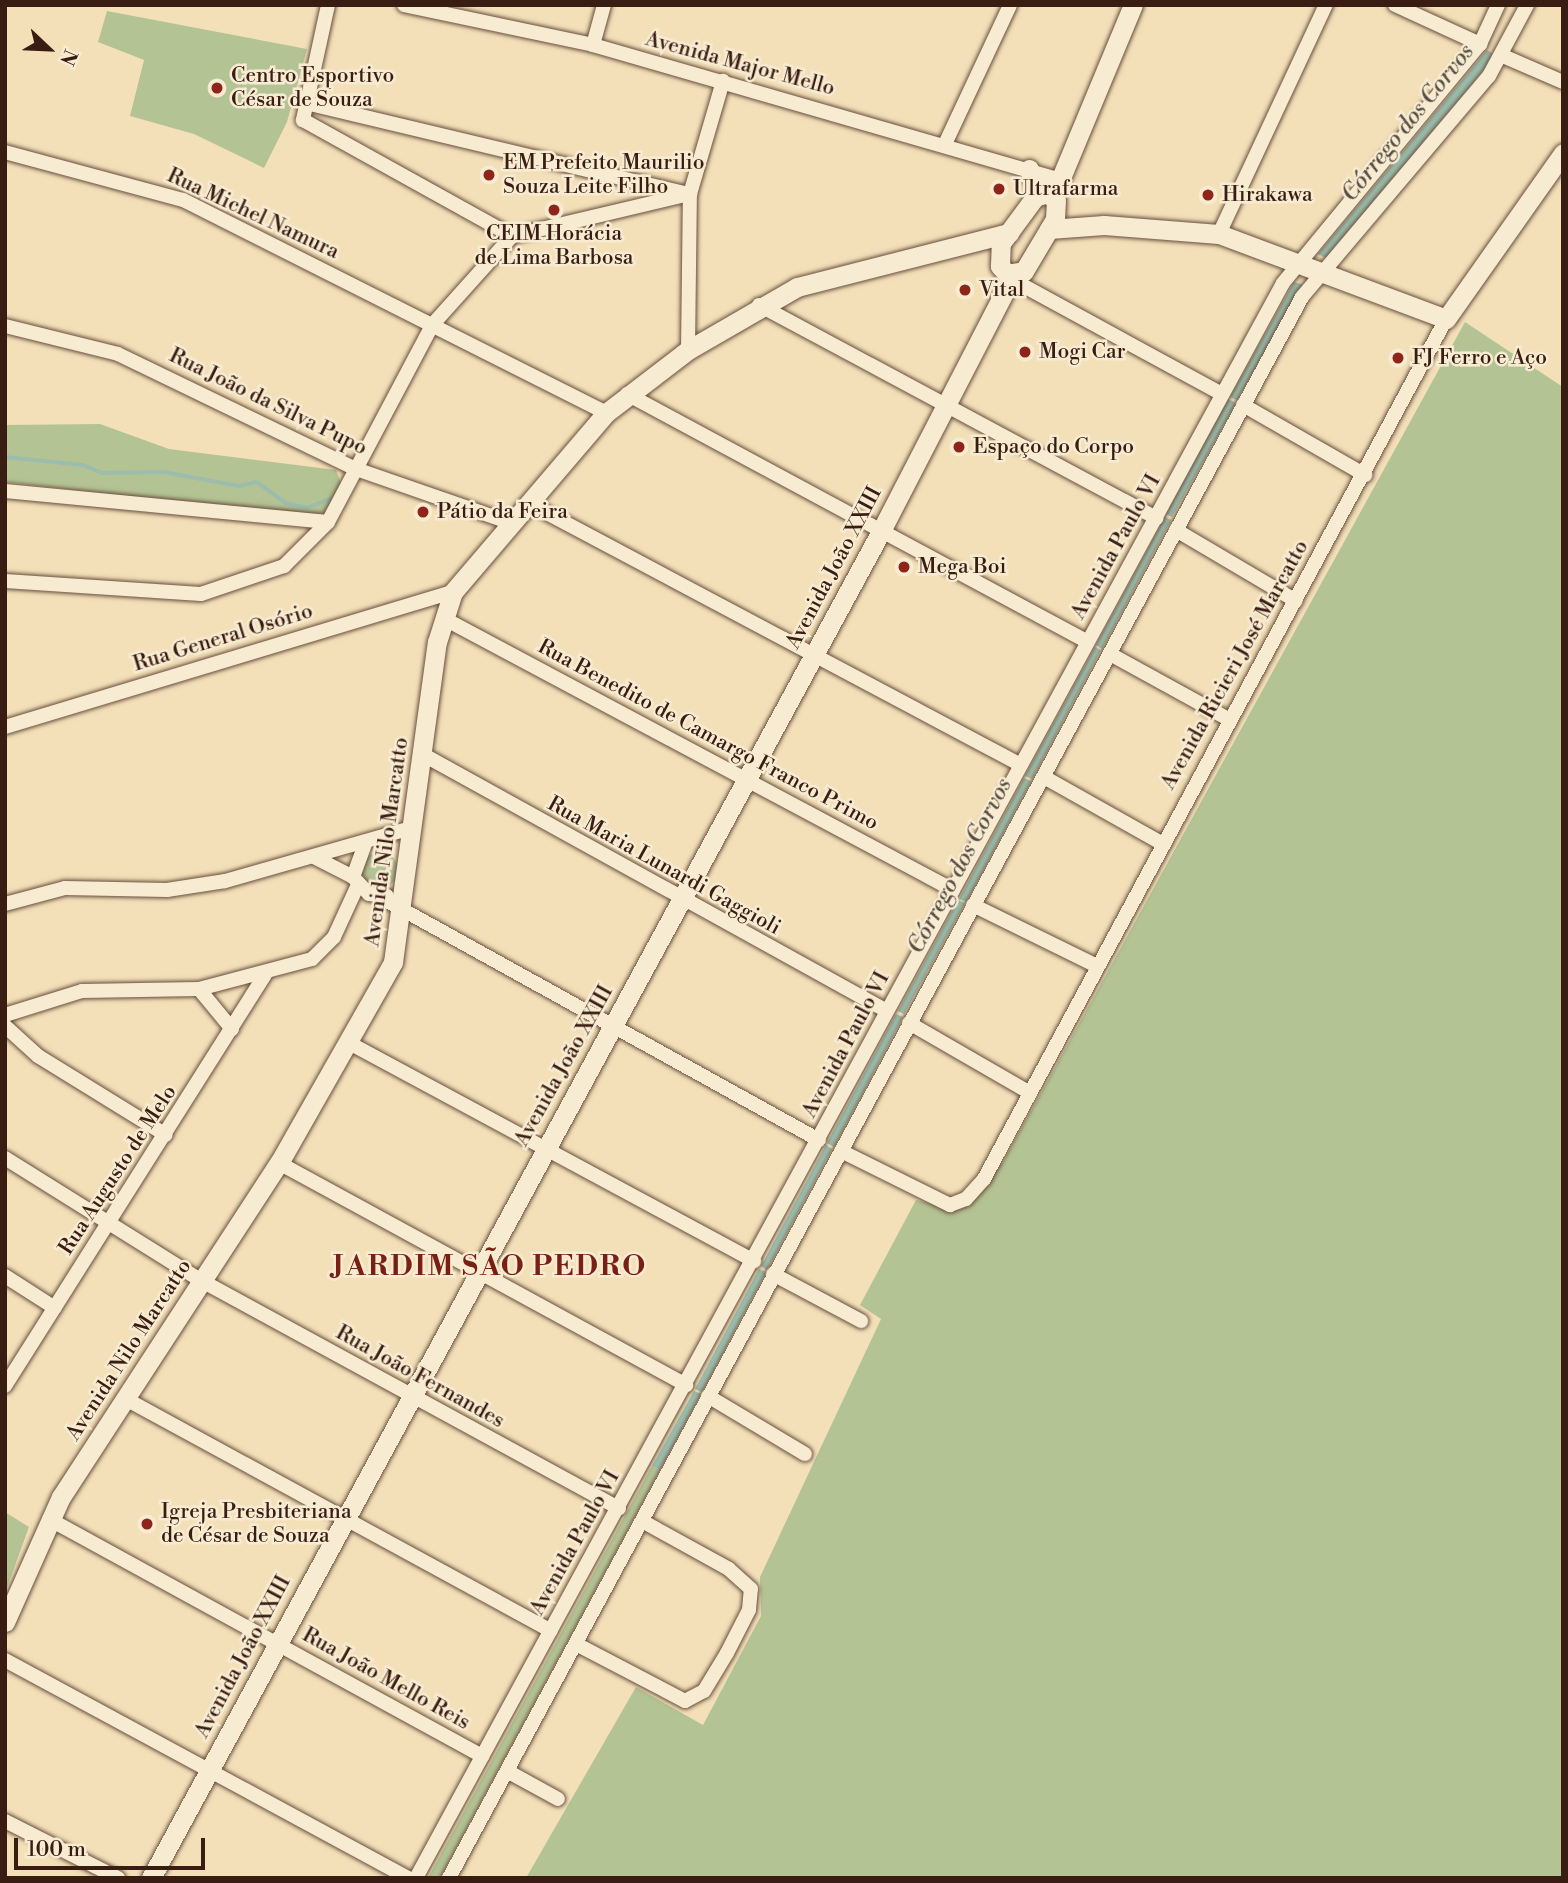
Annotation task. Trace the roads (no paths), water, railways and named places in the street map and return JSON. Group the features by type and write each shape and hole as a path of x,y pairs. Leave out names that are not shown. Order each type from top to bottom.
{"street":[{"path":"328,5 302,103 303,120 315,130 512,236"},
{"name":"Avenida Major Mello","path":"404,5 593,45 1028,169"},
{"path":"593,45 604,5"},
{"path":"945,144 1010,5"},
{"name":"Avenida João XXIII","path":"1008,273 1024,271 1049,229 1053,195 1133,5"},
{"path":"1219,234 1326,5"},
{"path":"1395,5 1480,44"},
{"name":"Avenida Paulo VI","path":"416,1878 820,1140 887,1011 1222,394 1297,265 1480,44 1498,5"},
{"name":"Avenida Paulo VI","path":"449,1878 1302,296 1503,56 1527,5"},
{"path":"1503,56 1563,82"},
{"path":"688,350 690,194 723,81"},
{"path":"302,103 690,194"},
{"name":"Rua Michel Namura","path":"5,152 183,200 606,413"},
{"name":"Avenida Ricieri José Marcatto","path":"841,1151 937,1202 958,1205 984,1178 1095,965 1365,475 1446,319 1563,153"},
{"path":"1028,169 1053,195 1104,225"},
{"path":"5,581 201,594 284,566 328,522 433,324 512,236 690,194"},
{"name":"Avenida João XXIII","path":"151,1878 343,1519 880,533 1008,273 998,251 1009,233 1053,195"},
{"path":"1049,229 1104,225 1219,234 1322,275 1446,319"},
{"name":"Avenida Nilo Marcatto","path":"5,1622 49,1519 124,1398 279,1163 351,1044 393,962 443,618 453,592 606,413 627,394 688,350 759,305 797,287 1009,233"},
{"path":"955,248 1008,273 1222,394"},
{"path":"759,305 1156,518"},
{"name":"Rua João da Silva Pupo","path":"5,326 137,362 356,469 511,523"},
{"path":"627,394 880,533 1088,642"},
{"path":"1243,405 1365,475"},
{"path":"5,491 328,522"},
{"path":"528,503 1021,765"},
{"path":"1176,530 1296,601"},
{"name":"Rua General Osório","path":"5,727 453,592"},
{"name":"Rua Benedito de Camargo Franco Primo","path":"443,618 746,777 953,890"},
{"path":"1110,654 1230,720"},
{"name":"Rua Maria Lunardi Gaggioli","path":"422,754 680,901 887,1011"},
{"path":"1044,777 1163,844"},
{"path":"5,904 65,888 196,886 314,858 411,828"},
{"path":"5,1015 82,991 199,989 265,975 323,950 355,882 366,841"},
{"path":"314,858 378,896 402,903 612,1025 820,1140"},
{"path":"973,905 1095,965"},
{"name":"Rua Augusto de Melo","path":"5,1386 265,975"},
{"path":"199,989 232,1029"},
{"path":"909,1023 1030,1093"},
{"path":"5,1026 38,1056 166,1135"},
{"path":"351,1044 754,1261"},
{"name":"Rua João Fernandes","path":"5,1158 202,1280 410,1398 619,1508"},
{"path":"279,1163 685,1385"},
{"path":"773,1274 861,1321"},
{"path":"5,1276 55,1308"},
{"path":"708,1396 805,1454"},
{"path":"124,1398 551,1631"},
{"name":"Rua João Mello Reis","path":"49,1519 482,1756"},
{"path":"576,1644 676,1698 692,1701 704,1691 749,1611 751,1589 729,1569 642,1521"},
{"path":"5,1660 211,1767 408,1878"},
{"path":"507,1771 558,1799"},
{"path":"5,1821 118,1878"}],"waterway":[{"path":"5,457 83,465 103,473 164,472 239,486 257,482 286,503 307,508 329,499"}],"place":[{"name":"Centro Esportivo César de Souza","path":"217,88"},
{"name":"EM Prefeito Maurilio Souza Leite Filho","path":"489,175"},
{"name":"Ultrafarma","path":"999,189"},
{"name":"Hirakawa","path":"1208,195"},
{"name":"CEIM Horácia de Lima Barbosa","path":"554,210"},
{"name":"Vital","path":"965,290"},
{"name":"Mogi Car","path":"1025,352"},
{"name":"FJ Ferro e Aço","path":"1398,358"},
{"name":"Espaço do Corpo","path":"959,447"},
{"name":"Pátio da Feira","path":"423,512"},
{"name":"Mega Boi","path":"904,567"},
{"name":"Igreja Presbiteriana de César de Souza","path":"147,1524"}],"district":[{"name":"JARDIM SÃO PEDRO","path":"490,1267"}],"water label":[{"name":"Córrego dos Corvos","path":"1408,123"},
{"name":"Córrego dos Corvos","path":"960,866"}]}
